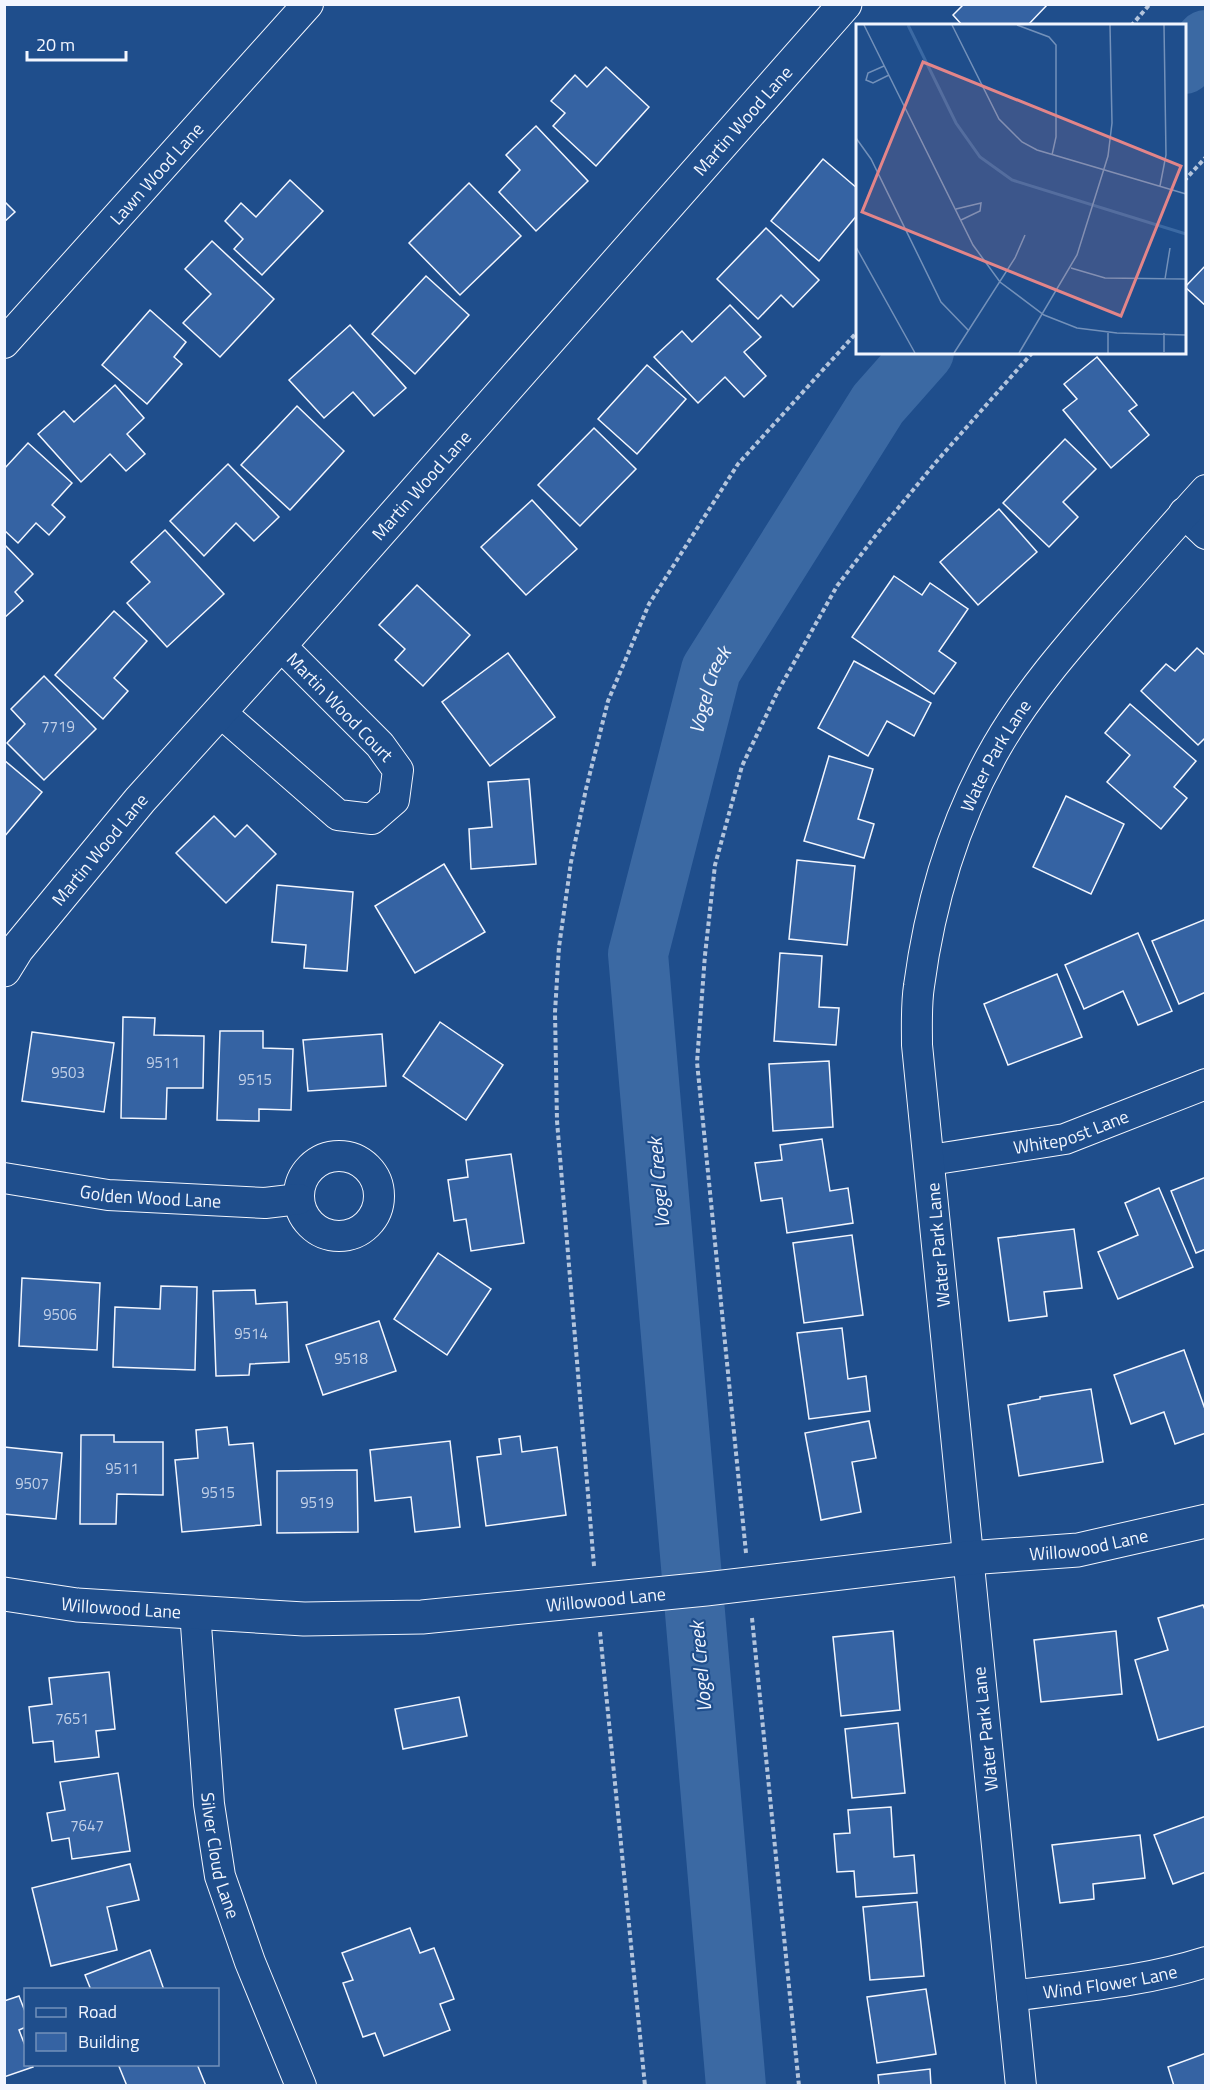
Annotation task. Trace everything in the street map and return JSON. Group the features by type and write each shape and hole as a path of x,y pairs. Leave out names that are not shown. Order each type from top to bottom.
{"street":[{"name":"Lawn Wood Lane","path":"4,343 308,4"},
{"name":"Martin Wood Lane","path":"4,970 17,949 83,867 845,4"},
{"name":"Water Park Lane","path":"1021,2085 917,1045 918,988 931,917 946,862 969,802 997,746 1031,694 1068,647 1206,490"},
{"path":"1184,513 1206,534"},
{"name":"Martin Wood Court","path":"219,711 338,815 372,819 394,800 398,770 380,745 280,645"},
{"name":"Whitepost Lane","path":"930,1160 1065,1139 1206,1084"},
{"name":"Golden Wood Lane","path":"4,1178 108,1195 265,1203 299,1199"},
{"name":"Willowood Lane","path":"4,1594 77,1605 304,1619 422,1617 706,1589 968,1558 1078,1550 1206,1521"},
{"name":"Silver Cloud Lane","path":"195,1611 209,1804 220,1876 250,1962 300,2085"},
{"name":"Wind Flower Lane","path":"1012,1996 1104,1984 1188,1968 1206,1962"}],"path":[{"path":"1133,24 1150,4"},
{"path":"1186,180 1206,157"},
{"path":"595,1571 556,1121 555,1012 559,946 571,862 586,789 608,701 649,604 738,464 856,333"},
{"path":"746,1556 697,1062 715,865 742,766 778,691 837,586 936,462 1031,354"},
{"path":"751,1608 799,2085"},
{"path":"599,1623 645,2085"}],"building":[{"path":"964,4 1048,4 1029,24 961,24 953,15"},
{"path":"606,67 649,107 596,166 553,126 565,113 551,101 575,75 587,87"},
{"path":"536,126 588,181 536,231 499,192 520,170 506,155"},
{"path":"823,159 856,187 856,216 819,261 771,221"},
{"path":"290,180 323,211 262,275 234,249 243,239 225,221 241,203 256,217"},
{"path":"469,183 521,236 460,295 409,243"},
{"path":"4,201 15,212 4,222"},
{"path":"766,228 819,280 793,307 781,295 758,319 717,279"},
{"path":"212,241 274,299 220,357 183,323 211,294 185,269"},
{"path":"1206,265 1206,306 1186,286"},
{"path":"426,276 469,315 415,374 372,334"},
{"path":"730,305 761,337 744,352 766,376 744,397 725,377 698,403 654,357 682,331 692,342"},
{"path":"150,310 186,342 174,357 182,364 147,404 102,365"},
{"path":"350,325 406,388 374,416 353,392 324,418 289,380"},
{"path":"1097,357 1137,405 1129,411 1149,435 1111,468 1063,410 1077,399 1064,384"},
{"path":"647,365 686,399 637,454 598,419"},
{"path":"115,385 144,418 127,434 145,454 126,471 110,454 81,482 38,434 64,411 74,422"},
{"path":"297,406 344,451 290,510 241,465"},
{"path":"594,428 636,469 580,526 538,485"},
{"path":"1065,439 1096,469 1063,502 1078,517 1049,547 1003,503"},
{"path":"28,443 72,483 52,505 65,517 49,535 36,523 18,543 4,530 4,469"},
{"path":"228,464 279,517 254,541 236,523 204,556 170,521"},
{"path":"532,500 577,549 526,595 481,547"},
{"path":"999,509 1037,552 978,605 940,562"},
{"path":"165,530 224,594 167,647 127,603 150,582 131,562"},
{"path":"4,544 33,574 15,592 23,601 4,618"},
{"path":"894,576 922,595 930,583 968,609 939,651 956,663 934,694 852,637"},
{"path":"417,585 470,635 423,686 395,660 405,649 379,625"},
{"path":"114,611 147,641 114,678 128,691 103,719 55,675"},
{"path":"1197,648 1206,656 1206,737 1198,745 1141,691 1166,664 1175,671"},
{"path":"508,653 555,717 490,766 442,702"},
{"path":"854,661 931,703 914,736 887,721 868,756 818,728"},
{"path":"44,676 96,729 44,780 7,743 25,724 11,709"},
{"path":"1130,704 1196,761 1174,787 1187,798 1161,829 1107,782 1130,755 1105,733"},
{"path":"829,756 873,769 858,819 874,824 864,858 804,841"},
{"path":"4,760 42,792 4,837"},
{"path":"529,779 536,864 471,869 469,829 492,827 488,782"},
{"path":"1066,796 1124,824 1091,894 1033,867"},
{"path":"214,816 235,837 247,825 276,854 226,903 176,853"},
{"path":"797,860 855,866 847,945 789,939"},
{"path":"444,864 485,932 415,973 375,906"},
{"path":"277,885 353,892 347,971 304,968 306,945 272,942"},
{"path":"1206,919 1206,992 1179,1004 1152,941"},
{"path":"1138,933 1172,1011 1138,1025 1123,991 1084,1009 1065,965"},
{"path":"780,953 822,956 819,1007 839,1008 836,1045 774,1041"},
{"path":"1057,974 1082,1037 1008,1065 984,1004"},
{"path":"123,1017 155,1018 154,1035 204,1036 203,1088 167,1088 166,1119 121,1118"},
{"path":"440,1022 503,1065 466,1120 403,1076"},
{"path":"220,1031 263,1031 263,1048 293,1049 291,1110 259,1109 259,1121 217,1120"},
{"path":"32,1032 114,1043 104,1112 22,1101"},
{"path":"382,1034 386,1086 308,1091 303,1040"},
{"path":"829,1061 833,1127 773,1131 769,1064"},
{"path":"822,1139 830,1191 848,1188 853,1223 787,1233 782,1198 761,1201 755,1163 782,1160 780,1145"},
{"path":"511,1154 524,1243 471,1251 466,1219 454,1221 448,1180 468,1177 466,1160"},
{"path":"1206,1177 1206,1249 1196,1253 1171,1191"},
{"path":"1159,1188 1193,1267 1118,1299 1098,1252 1138,1235 1125,1203"},
{"path":"1074,1229 1082,1288 1044,1292 1047,1316 1009,1321 998,1238"},
{"path":"852,1235 863,1315 804,1323 793,1243"},
{"path":"438,1253 491,1289 447,1355 394,1319"},
{"path":"22,1278 100,1283 97,1350 19,1346"},
{"path":"161,1286 197,1287 195,1370 113,1367 115,1307 160,1309"},
{"path":"255,1290 256,1304 287,1302 289,1362 250,1364 249,1375 216,1376 213,1291"},
{"path":"379,1321 396,1371 323,1395 306,1345"},
{"path":"842,1328 848,1379 866,1376 870,1411 809,1419 797,1333"},
{"path":"1184,1350 1206,1412 1206,1433 1175,1444 1164,1412 1131,1424 1114,1375"},
{"path":"1091,1389 1103,1462 1019,1476 1008,1405"},
{"path":"869,1421 876,1458 852,1462 861,1512 821,1520 805,1433"},
{"path":"227,1427 229,1445 253,1443 261,1525 182,1532 175,1460 198,1458 196,1430"},
{"path":"81,1435 114,1435 114,1442 163,1442 163,1495 117,1494 116,1524 80,1524"},
{"path":"520,1436 522,1452 557,1447 566,1515 486,1526 477,1457 501,1454 499,1439"},
{"path":"450,1441 460,1527 415,1532 411,1497 375,1501 370,1450"},
{"path":"4,1447 62,1453 56,1519 4,1514"},
{"path":"357,1470 358,1532 277,1533 277,1471"},
{"path":"1203,1605 1206,1612 1206,1726 1158,1740 1135,1660 1168,1650 1158,1618"},
{"path":"893,1631 900,1710 841,1716 833,1637"},
{"path":"1116,1631 1122,1694 1041,1702 1034,1640"},
{"path":"109,1672 115,1729 96,1731 99,1757 55,1762 53,1741 33,1743 29,1707 52,1704 49,1678"},
{"path":"459,1697 467,1736 403,1749 395,1709"},
{"path":"898,1723 905,1793 852,1798 845,1729"},
{"path":"118,1773 130,1851 72,1859 69,1838 52,1841 47,1813 65,1810 60,1782"},
{"path":"891,1807 894,1857 914,1855 917,1893 856,1897 854,1871 837,1872 834,1834 850,1833 848,1810"},
{"path":"1206,1816 1206,1872 1173,1884 1154,1835"},
{"path":"1140,1835 1145,1878 1093,1884 1094,1899 1060,1903 1052,1845"},
{"path":"130,1864 139,1900 107,1907 117,1950 51,1966 32,1888"},
{"path":"917,1902 924,1976 870,1980 863,1907"},
{"path":"410,1928 420,1953 434,1948 454,1999 440,2004 450,2030 384,2056 375,2033 363,2037 343,1983 353,1980 342,1953"},
{"path":"150,1950 163,1988 90,1988 85,1975"},
{"path":"926,1989 936,2054 877,2063 867,1997"},
{"path":"19,1996 24,2009 24,2028 19,2030 24,2043 24,2066 33,2067 4,2077 4,2001"},
{"path":"1206,2053 1206,2086 1174,2086 1168,2067"},
{"path":"119,2066 198,2066 206,2086 127,2086"},
{"path":"930,2069 931,2086 879,2086 878,2075"}],"waterway":[{"name":"Vogel Creek","path":"1186,62 1206,40"},
{"name":"Vogel Creek","path":"736,2086 638,954 711,670 878,404 922,354"}]}
